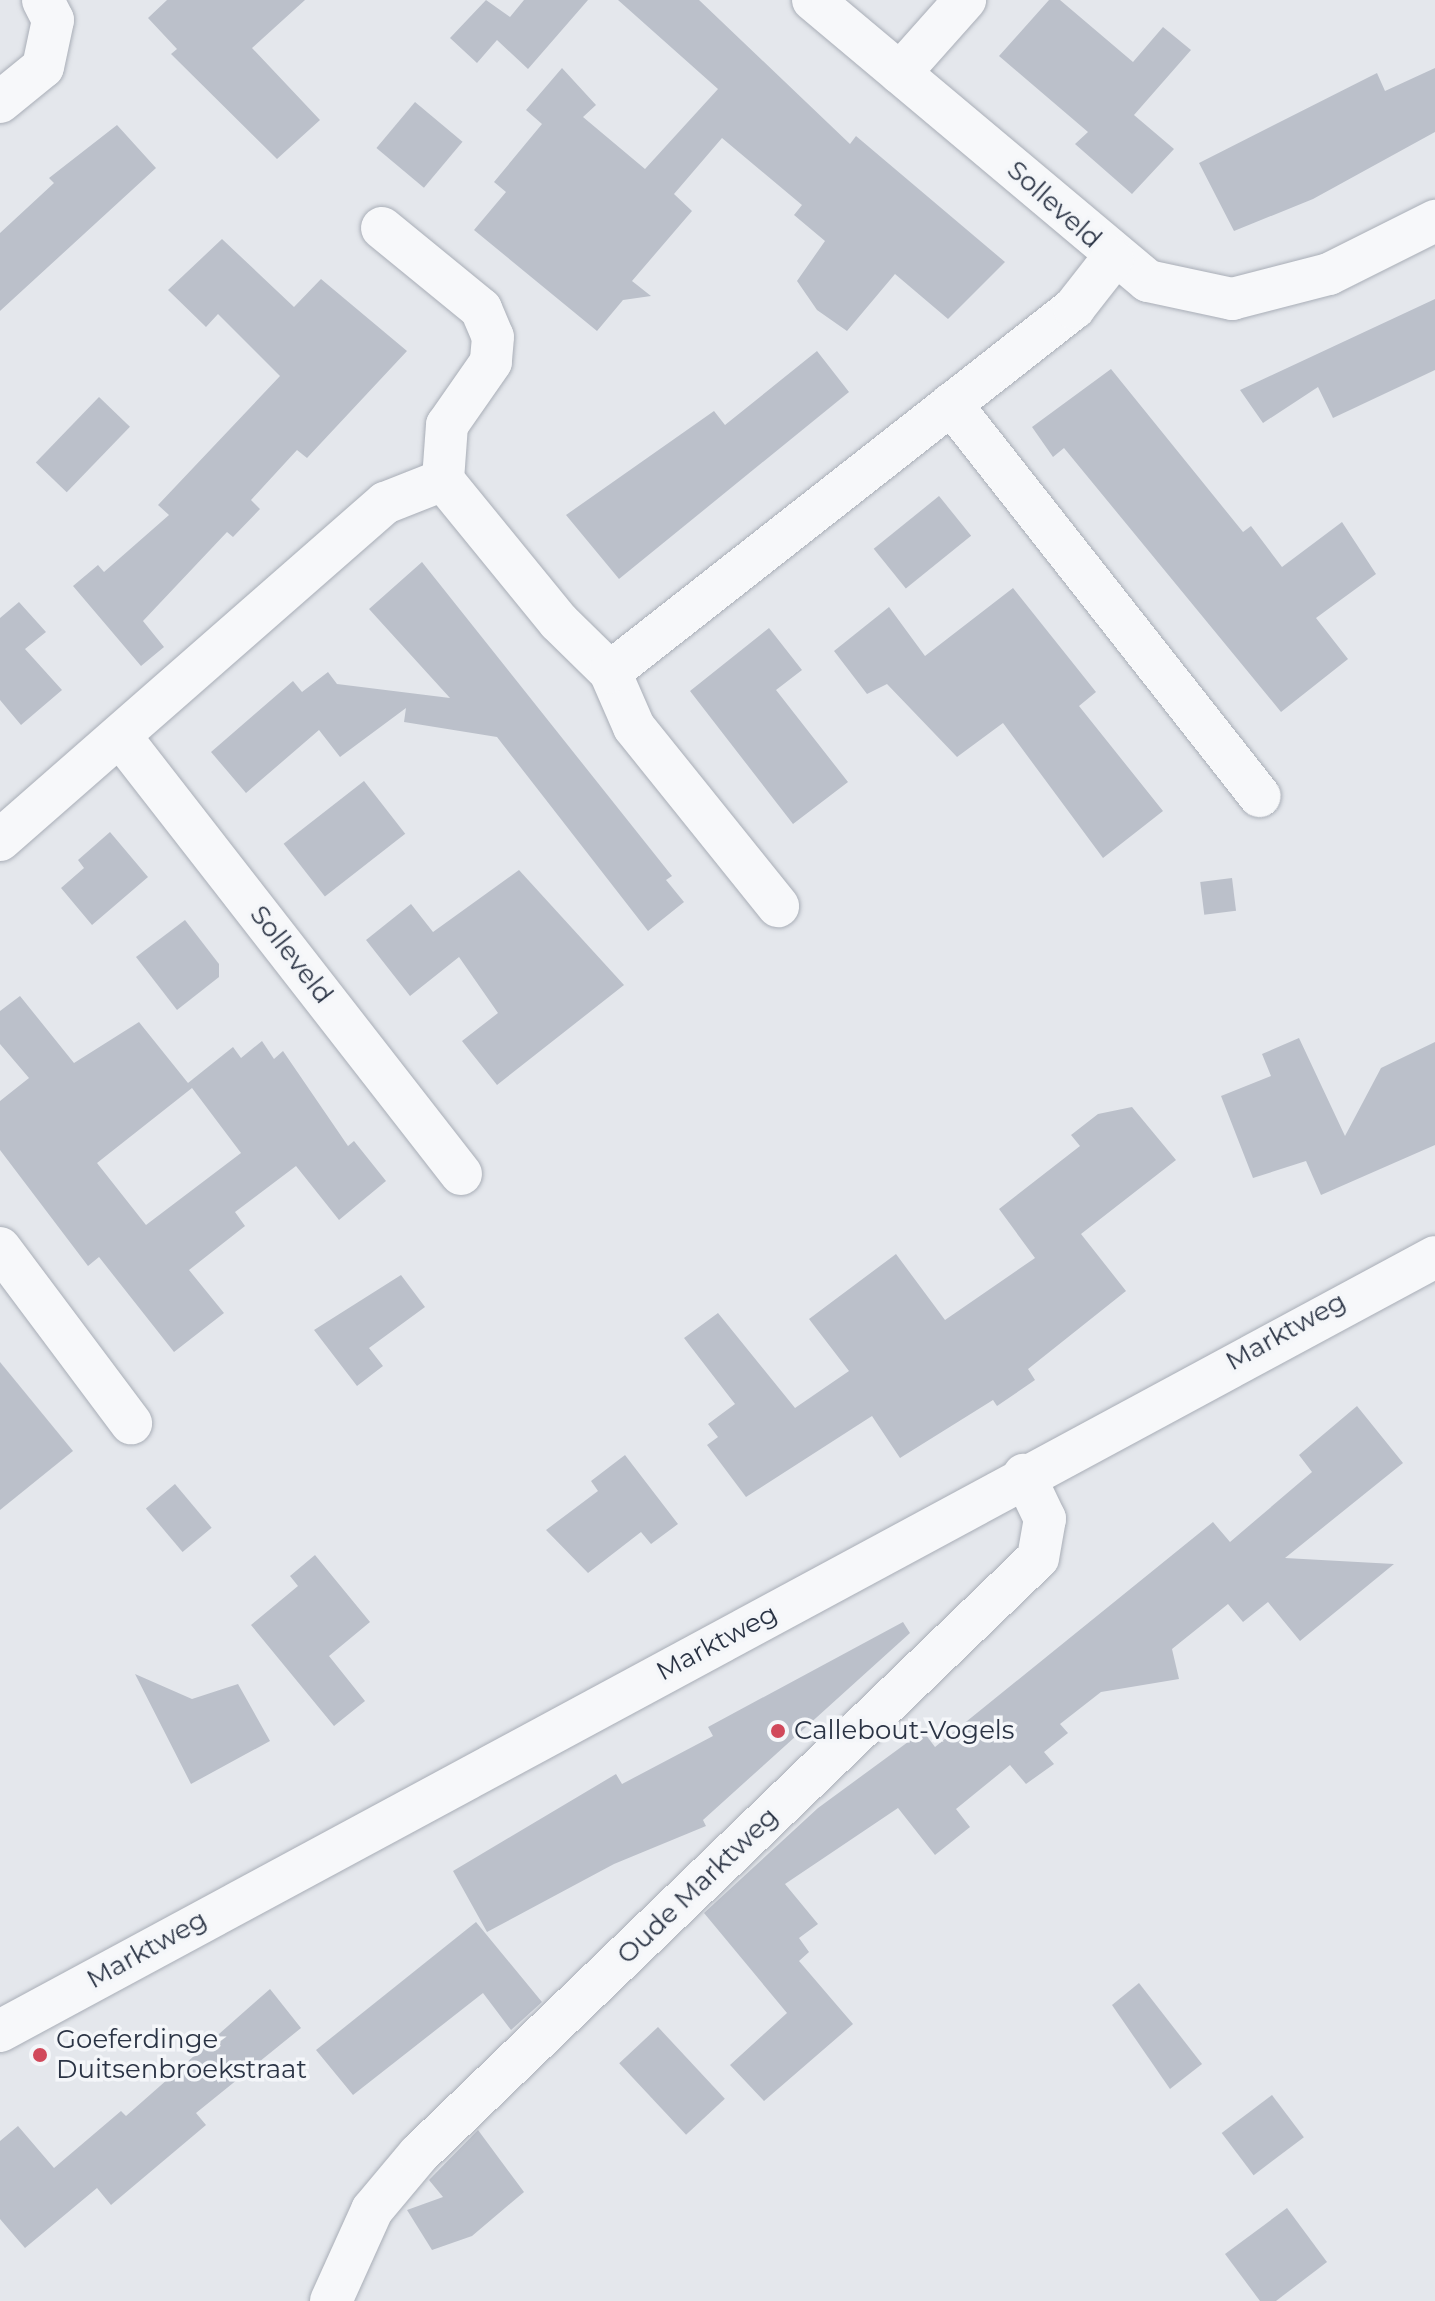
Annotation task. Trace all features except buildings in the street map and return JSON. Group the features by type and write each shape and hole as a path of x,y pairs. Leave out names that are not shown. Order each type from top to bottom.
{"street":[{"path":"0,102 43,67 53,20 43,0"},
{"name":"Solleveld","path":"610,672 1074,308 1113,258 813,0"},
{"path":"900,73 965,0"},
{"path":"1113,258 1148,281 1232,299 1329,274 1435,221"},
{"path":"382,228 481,309 493,337 491,362 447,425 443,480 559,622 610,672 634,727 778,906"},
{"path":"951,404 1259,796"},
{"path":"0,840 385,503 443,480"},
{"name":"Solleveld","path":"120,736 461,1174"},
{"path":"0,1248 131,1423"},
{"name":"Marktweg","path":"0,2031 1024,1475 1435,1257"},
{"name":"Oude Marktweg","path":"331,2301 372,2210 419,2154 1038,1558 1045,1519 1024,1475"}],"place":[{"name":"Callebout-Vogels","path":"778,1731"},
{"name":"Goeferdinge Duitsenbroekstraat","path":"40,2055"}]}
